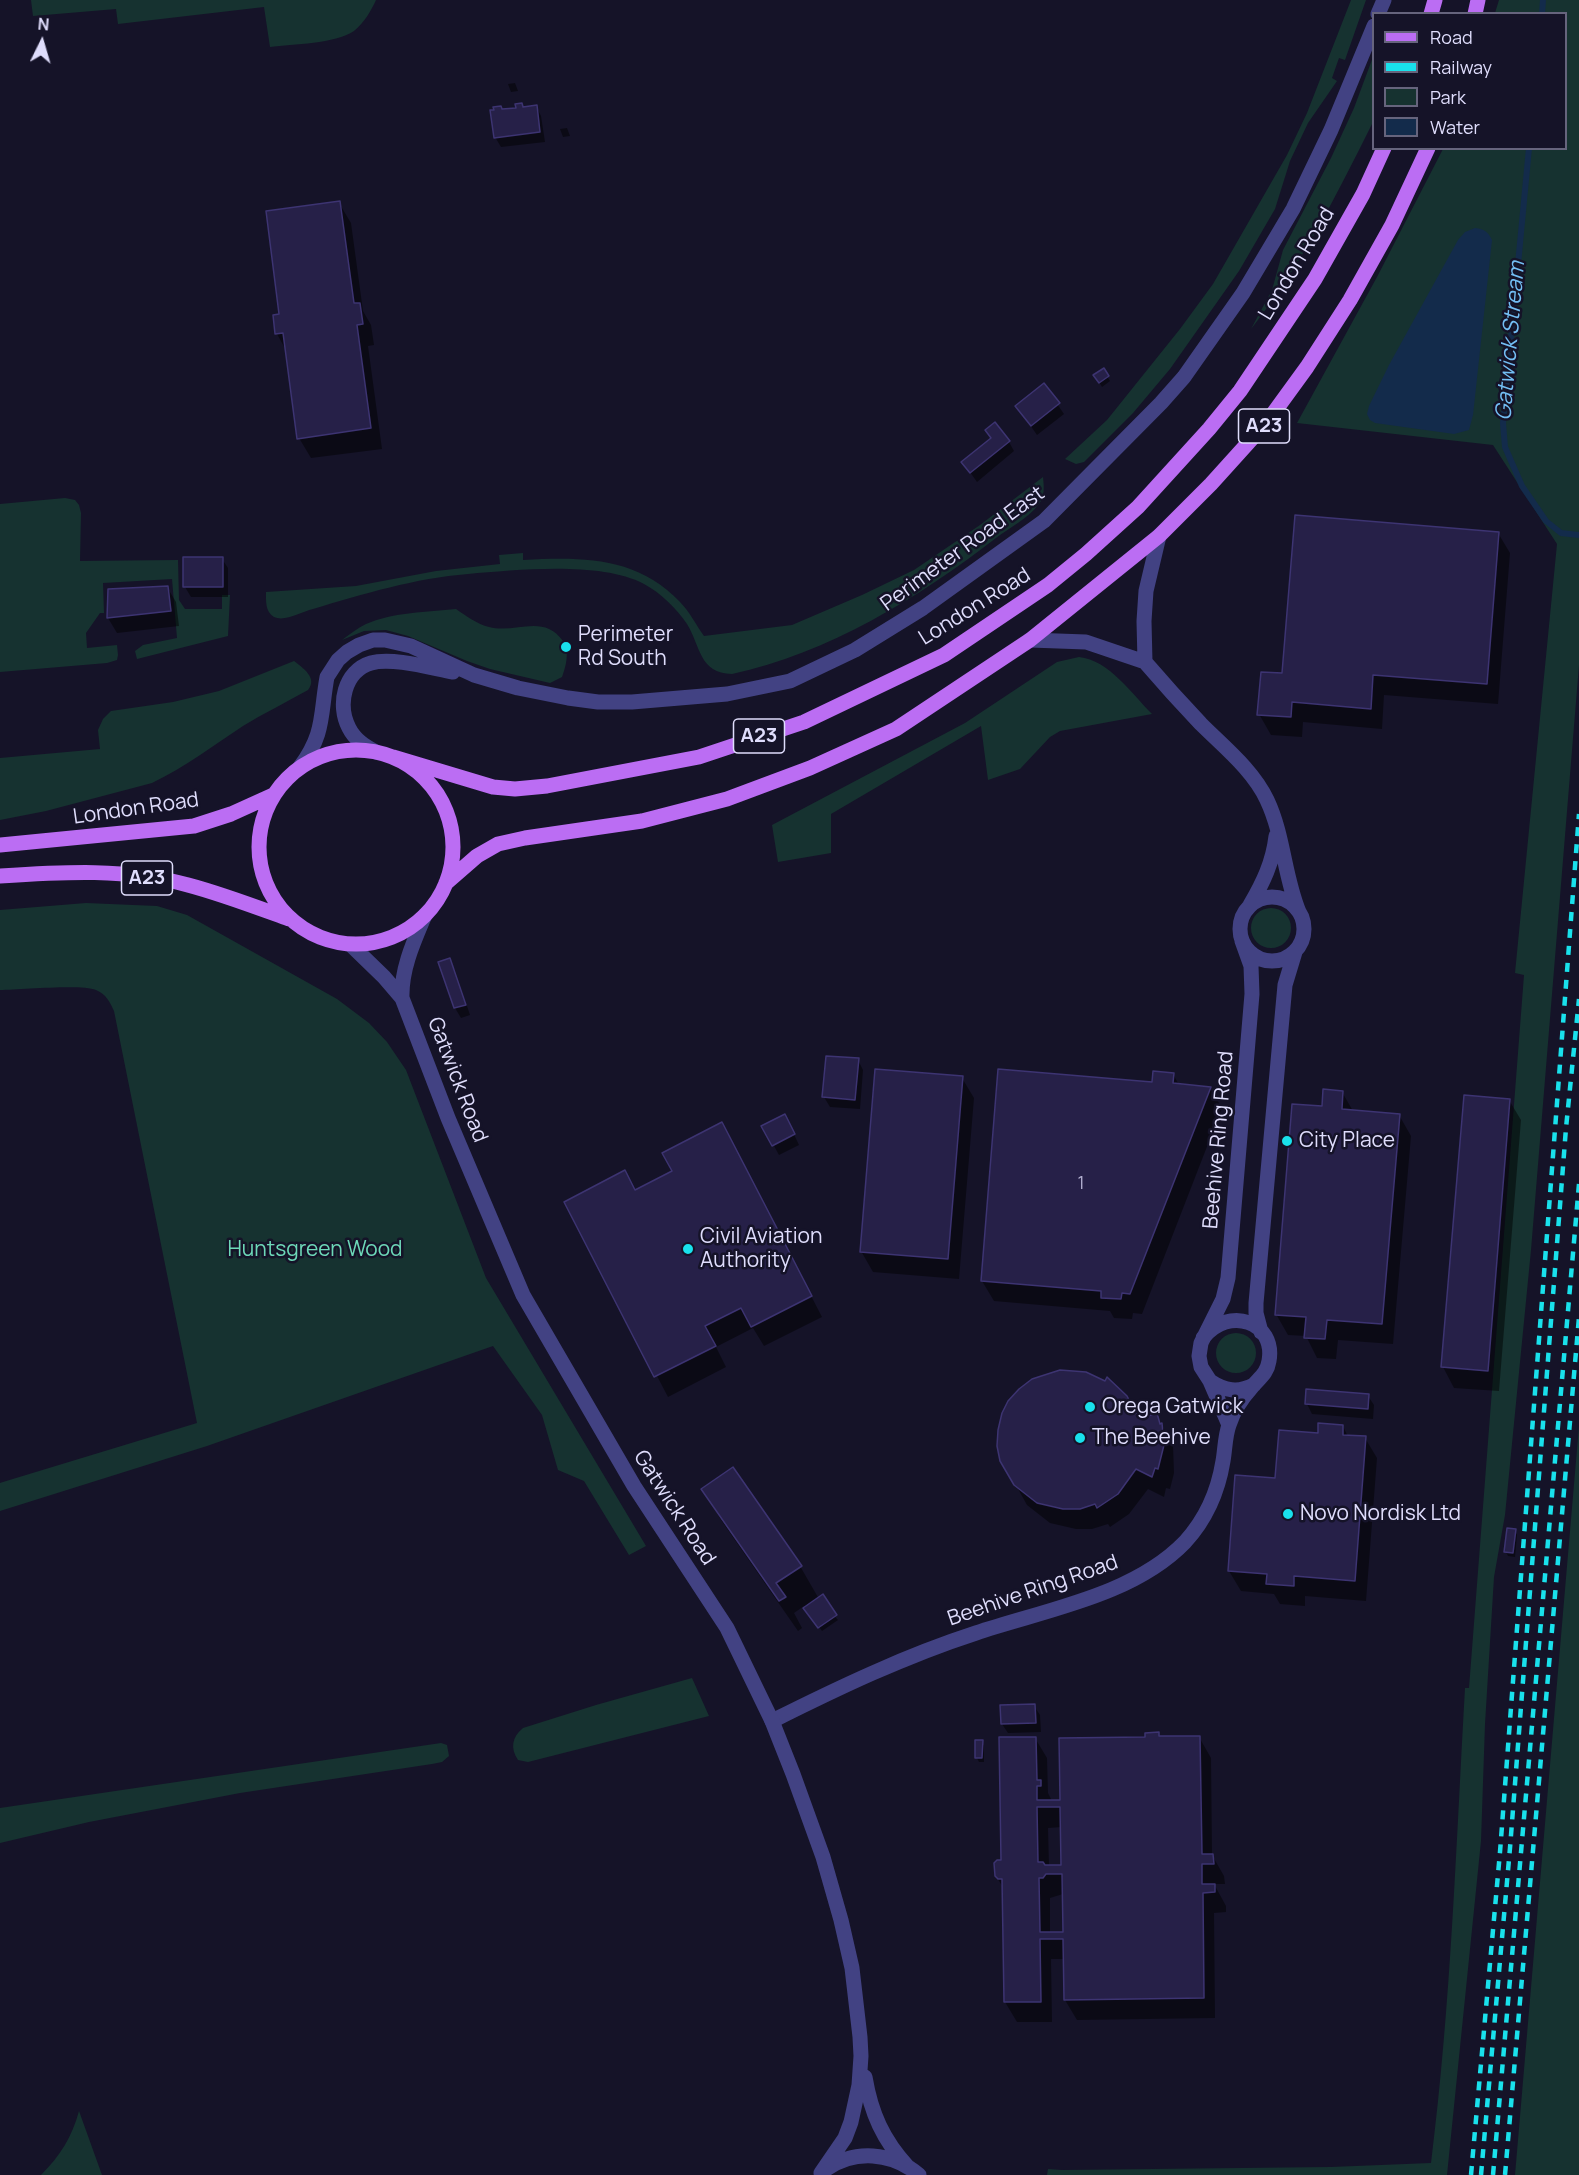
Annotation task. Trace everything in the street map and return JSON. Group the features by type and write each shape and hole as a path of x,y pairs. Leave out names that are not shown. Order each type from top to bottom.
{"main road":[{"name":"London Road","path":"393,757 494,787 515,789 547,786 709,753 804,722 944,655 1048,585 1138,507 1177,466 1240,391 1289,320 1364,194 1383,150"},
{"name":"A23","path":"446,883 477,856 498,844 642,821 727,799 810,768 896,729 1030,640 1159,536 1268,422 1350,300 1392,225 1427,150"},
{"path":"359,750 376,752 393,757 425,776 443,801 450,819 453,852 446,883 438,899 425,915 406,931 388,939 351,945 327,940 305,931 289,919 275,903 265,885 258,853 262,818 273,795 300,767 337,752 359,750"},
{"name":"London Road","path":"0,845 194,826 231,814 273,795"},
{"name":"A23","path":"0,876 85,872 133,875 187,884 289,919"}],"street":[{"name":"Perimeter Road East","path":"376,752 362,744 346,720 345,690 354,673 363,666 384,661 474,675 543,694 589,701 610,702 727,694 789,681 855,650 923,608 995,557 1044,521 1184,377 1243,293 1293,209 1331,130 1372,31"},
{"path":"1145,662 1146,591 1159,536"},
{"name":"Perimeter Road East","path":"300,767 312,750 318,735 330,669 346,652 359,645 373,640 398,642 474,675"},
{"path":"1030,640 1086,642 1145,662 1189,712 1255,780 1268,802 1276,826 1293,895 1303,920 1304,934 1295,952 1282,960 1265,960 1247,950 1242,940 1240,926 1267,874 1275,846 1276,826"},
{"path":"1245,913 1253,904 1270,898 1286,901 1299,912"},
{"name":"Gatwick Road","path":"402,998 406,965 425,915"},
{"name":"Beehive Ring Road","path":"1229,1425 1210,1381 1203,1372 1200,1350 1203,1338 1223,1299 1228,1278 1252,994 1251,966 1242,940"},
{"name":"Gatwick Road","path":"351,945 402,998 448,1118 523,1295 634,1486 727,1628 772,1721 823,1857 841,1920 854,1984 861,2056 868,2094 877,2124 893,2150 917,2172"},
{"name":"Beehive Ring Road","path":"772,1721 863,1676 976,1633 1065,1607 1133,1579 1159,1564 1193,1533 1210,1507 1219,1482 1229,1425 1239,1405 1266,1372 1269,1359 1269,1348 1261,1332 1256,1303 1285,985 1295,952"},
{"path":"1203,1338 1215,1326 1230,1320 1248,1323 1261,1332"},
{"path":"1210,1381 1232,1390 1254,1385"},
{"name":"Gatwick Road","path":"820,2174 845,2138 851,2122 857,2097 861,2056"},
{"path":"820,2174 841,2161 863,2155 888,2158 917,2172"}],"green space":[{"path":"31,0 376,0 361,24 346,35 325,41 270,47 264,7 118,24 116,9 33,16"},
{"path":"1351,0 1366,0 1345,60 1339,58 1332,78 1337,81 1308,123 1290,161 1275,209 1239,271 1170,369 1133,413 1084,462 1076,464 1065,459 1107,420 1213,284 1287,155 1307,113"},
{"path":"1499,0 1579,0 1579,665 1531,1250 1505,1515 1494,1577 1481,1841 1447,2175 1047,2175 1048,2169 1331,2167 1431,2163 1448,1985 1465,1688 1469,1688 1524,975 1515,973 1557,544 1493,445 1297,423 1377,277 1442,150 1567,150 1567,12 1495,12"},
{"path":"1372,60 1372,124 1302,255 1251,329 1272,290 1283,250 1354,108"},
{"path":"1043,477 1042,498 1030,514 904,602 871,621 803,653 732,674 721,673 707,664 687,624 662,596 644,584 605,572 534,569 448,576 390,587 283,618 271,615 267,606 266,592 356,586 436,571 500,564 499,555 523,553 523,560 587,560 627,568 645,576 663,587 680,602 704,636 792,625 914,570 980,525"},
{"path":"65,498 75,500 81,513 80,561 178,560 179,600 185,609 222,609 222,595 230,595 228,636 137,659 135,651 143,645 177,638 172,579 103,583 104,613 100,613 86,633 87,648 117,645 117,660 107,663 0,672 0,504"},
{"path":"456,609 476,622 489,627 538,626 555,633 563,641 567,654 562,677 550,683 490,669 408,636 386,630 364,631 342,640 366,624 388,617"},
{"path":"1079,657 1090,659 1110,671 1152,714 1060,731 1050,737 1020,769 988,780 981,726 831,814 831,853 778,862 772,825 965,723 1057,662"},
{"path":"294,661 310,677 311,686 308,690 243,726 164,777 152,783 46,811 0,820 0,758 100,749 98,730 103,719 111,711 173,702 219,691"},
{"name":"Huntsgreen Wood","path":"86,903 157,906 187,915 337,999 369,1023 387,1042 406,1070 486,1278 646,1546 629,1555 584,1481 558,1470 542,1415 493,1346 207,1446 0,1511 0,1483 197,1423 114,1011 102,994 88,988 0,990 0,910"},
{"path":"1271,908 1285,914 1291,928 1285,942 1271,948 1257,942 1251,928 1257,914"},
{"path":"1236,1333 1250,1339 1256,1353 1250,1367 1236,1373 1222,1367 1216,1353 1222,1339"},
{"path":"1579,1426 1579,2175 1515,2175 1570,1531"},
{"path":"692,1678 709,1716 528,1762 518,1760 515,1756 513,1743 516,1735 523,1728"},
{"path":"441,1743 447,1745 449,1756 442,1762 240,1793 89,1822 0,1843 0,1808"},
{"path":"79,2111 102,2175 41,2175 65,2146"}],"water":[{"path":"1475,228 1486,231 1492,240 1473,415 1469,430 1454,434 1375,423 1367,414 1389,365 1458,240 1465,232"}],"building":[{"path":"522,103 523,107 537,105 540,132 494,138 490,110 501,106 502,109 516,108 515,104"},
{"path":"340,201 354,303 360,303 363,324 357,325 371,428 297,439 283,333 275,334 273,315 279,314 266,211"},
{"path":"1104,368 1109,376 1099,383 1093,375"},
{"path":"1044,383 1060,403 1031,426 1015,406"},
{"path":"995,422 1010,441 970,473 961,462 991,438 985,430"},
{"path":"1295,515 1499,532 1487,684 1373,675 1371,709 1292,702 1291,717 1257,715 1261,672 1282,673"},
{"path":"183,557 223,557 223,587 183,587"},
{"path":"168,586 171,611 107,618 108,589"},
{"path":"450,958 466,1005 454,1008 438,962"},
{"path":"826,1056 859,1058 855,1100 822,1097"},
{"path":"875,1069 963,1076 948,1259 860,1252"},
{"path":"998,1069 1152,1082 1153,1071 1174,1073 1173,1083 1211,1087 1130,1294 1122,1293 1121,1299 1101,1298 1101,1291 981,1281"},
{"path":"1323,1089 1343,1091 1342,1109 1400,1114 1382,1324 1327,1320 1325,1339 1304,1338 1306,1317 1275,1315 1292,1104 1322,1106"},
{"path":"1464,1095 1510,1099 1488,1371 1441,1367"},
{"path":"785,1114 795,1134 772,1146 761,1126"},
{"name":"Civil Aviation Authority","path":"722,1122 812,1296 751,1327 741,1308 705,1326 716,1346 654,1377 564,1202 625,1170 635,1190 672,1171 662,1153"},
{"name":"The Beehive","path":"1060,1370 1086,1372 1105,1381 1107,1377 1127,1396 1139,1419 1157,1413 1160,1424 1162,1423 1164,1445 1158,1469 1155,1468 1152,1477 1136,1469 1118,1494 1097,1508 1095,1504 1080,1509 1063,1509 1037,1503 1014,1485 1000,1461 997,1446 998,1430 1008,1401 1032,1379"},
{"path":"1306,1389 1369,1394 1368,1409 1305,1404"},
{"path":"1318,1423 1343,1425 1343,1435 1366,1436 1355,1581 1294,1576 1294,1586 1266,1584 1267,1574 1228,1571 1235,1475 1275,1478 1279,1430 1318,1433"},
{"path":"733,1467 802,1566 776,1583 786,1597 779,1601 701,1489"},
{"path":"1507,1528 1516,1529 1513,1553 1504,1552"},
{"path":"823,1594 837,1615 818,1628 803,1608"},
{"path":"1035,1704 1036,1723 1001,1724 1000,1705"},
{"path":"1159,1732 1159,1736 1200,1736 1202,1854 1213,1854 1214,1864 1202,1864 1202,1884 1215,1884 1215,1892 1203,1893 1204,1998 1064,2000 1063,1939 1040,1939 1041,2002 1004,2002 1002,1879 995,1876 994,1863 1001,1860 999,1737 1036,1737 1037,1780 1041,1780 1041,1786 1037,1786 1037,1800 1060,1800 1059,1738 1145,1737 1145,1733","holes":["1037,1807 1060,1807 1061,1865 1045,1865 1043,1862 1038,1862","1046,1874 1062,1874 1063,1932 1040,1932 1039,1878 1043,1878"]},
{"path":"975,1740 983,1740 982,1758 975,1758"}],"waterway":[{"name":"Gatwick Stream","path":"1542,12 1543,0"},
{"name":"Gatwick Stream","path":"1529,150 1503,423 1505,447 1522,486 1546,521 1561,533 1579,535"}],"railway":[{"path":"1471,2175 1500,1852 1579,814"},
{"path":"1481,2175 1510,1848 1566,1128 1579,999"},
{"path":"1493,2175 1579,1184"},
{"path":"1505,2175 1579,1317"}],"place":[{"name":"Perimeter Rd South","path":"566,647"},
{"name":"City Place","path":"1287,1141"},
{"name":"Civil Aviation Authority","path":"688,1249"},
{"name":"Orega Gatwick","path":"1090,1407"},
{"name":"The Beehive","path":"1080,1438"},
{"name":"Novo Nordisk Ltd","path":"1288,1514"}]}
